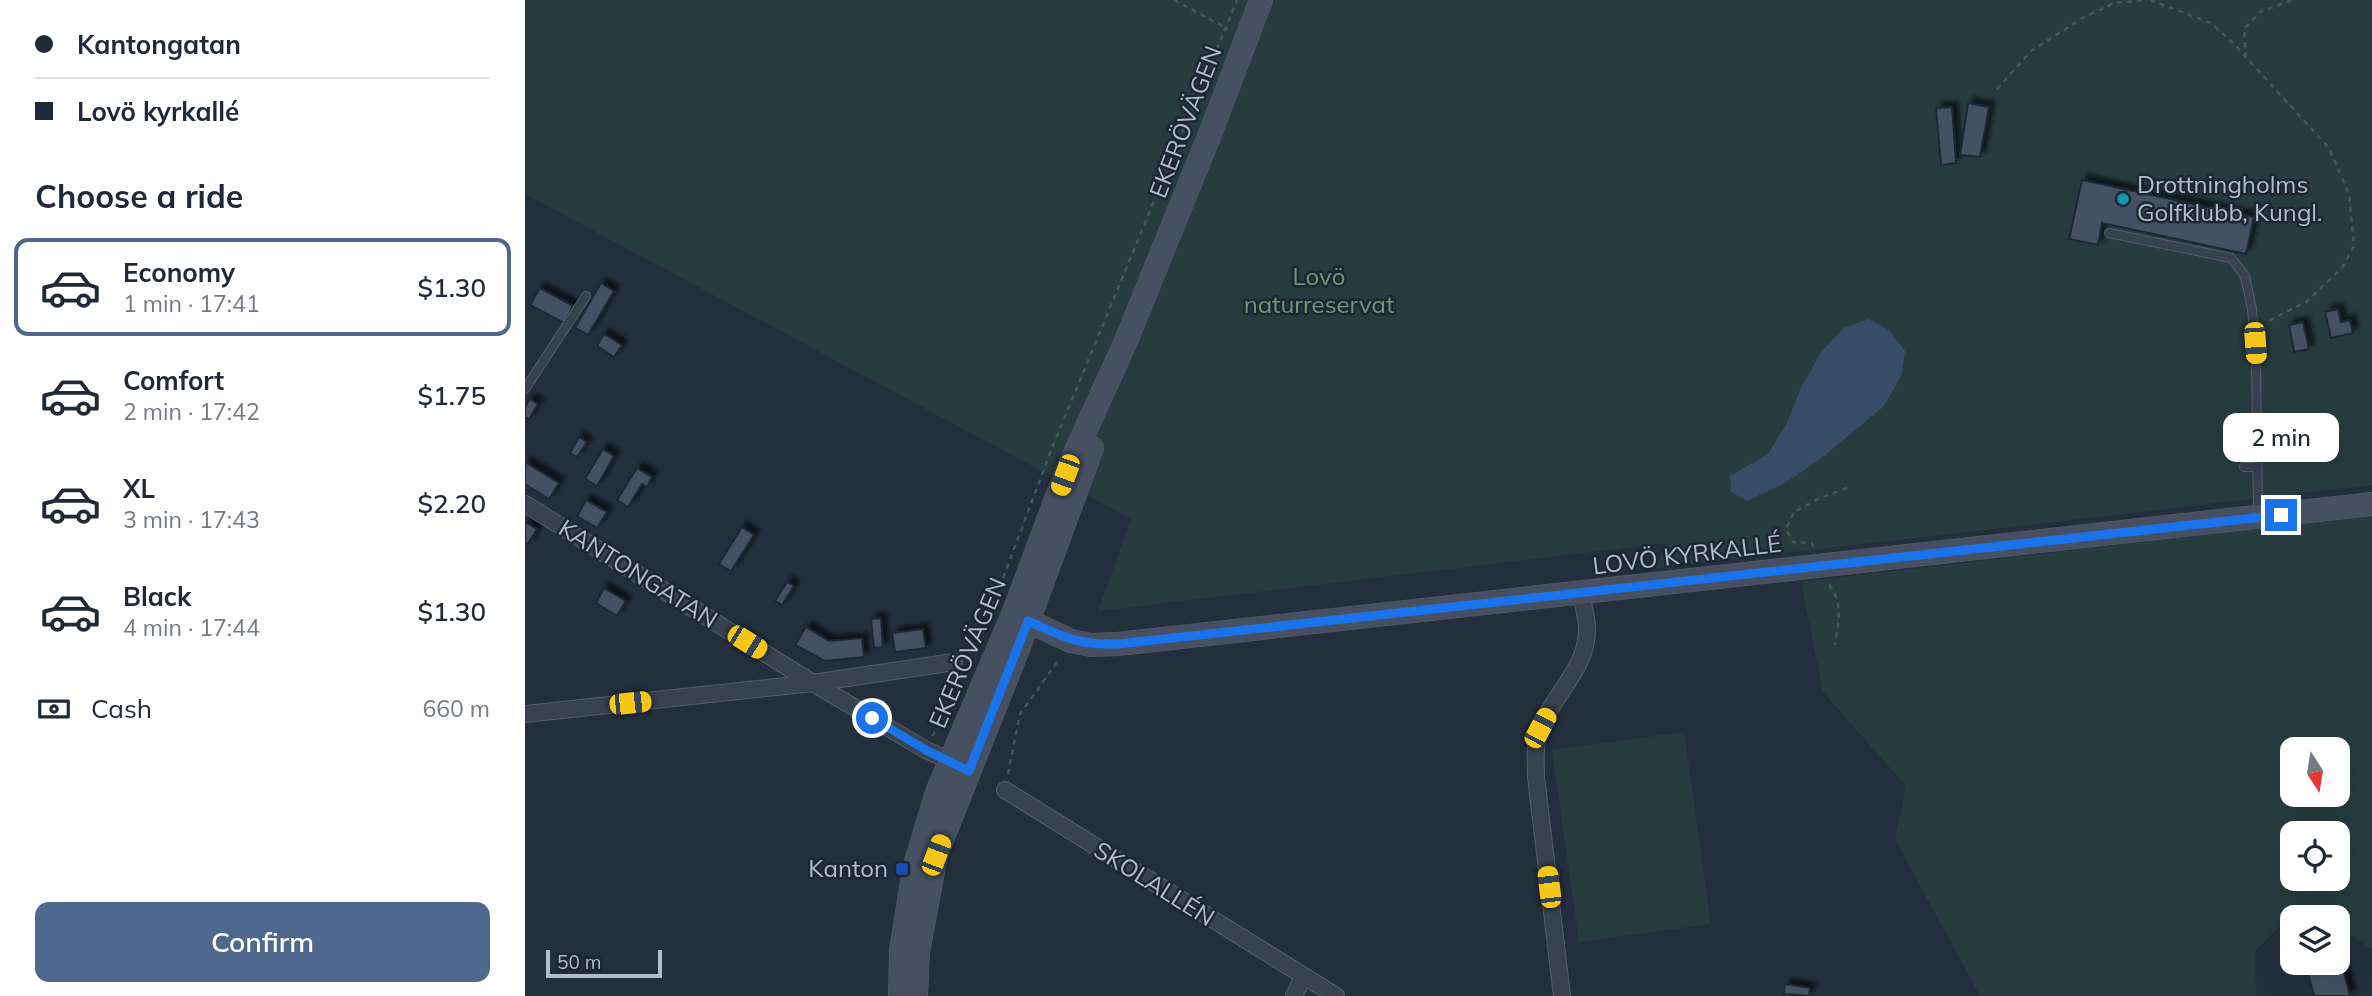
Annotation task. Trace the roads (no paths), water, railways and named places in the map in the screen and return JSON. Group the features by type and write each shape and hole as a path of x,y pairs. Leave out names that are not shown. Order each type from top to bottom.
{"street":[{"name":"EKERÖVÄGEN","path":"916,996 918,952 932,873 960,766 1021,617 1065,475 1126,341 1236,34 1261,0"},
{"name":"KANTONGATAN","path":"525,504 813,683 926,750 960,766"},
{"name":"LOVÖ KYRKALLÉ","path":"1021,617 1072,641 1091,645 1118,644 2372,504"},
{"path":"1562,996 1536,777 1536,745 1545,718 1577,668 1587,632 1581,594"},
{"path":"525,714 813,683 954,662"},
{"name":"EKERÖVÄGEN","path":"901,996 901,951 914,869 937,792 960,766"},
{"name":"SKOLALLÉN","path":"1005,790 1336,996"},
{"path":"1294,996 1303,977"}],"lane":[{"path":"2109,233 2231,258 2245,276 2256,359 2259,518"},
{"path":"525,389 586,296"},
{"path":"2246,358 2256,359"},
{"path":"2244,467 2256,467"}],"water":[{"path":"1868,319 1889,330 1905,351 1901,377 1883,407 1819,460 1785,483 1747,501 1731,492 1730,476 1768,454 1786,425 1801,388 1821,352 1844,328"}],"place":[{"name":"Drottningholms Golfklubb, Kungl.","path":"2123,199"},
{"name":"Kanton","path":"902,869"}],"park label":[{"name":"Lovö naturreservat","path":"1319,291"}]}
